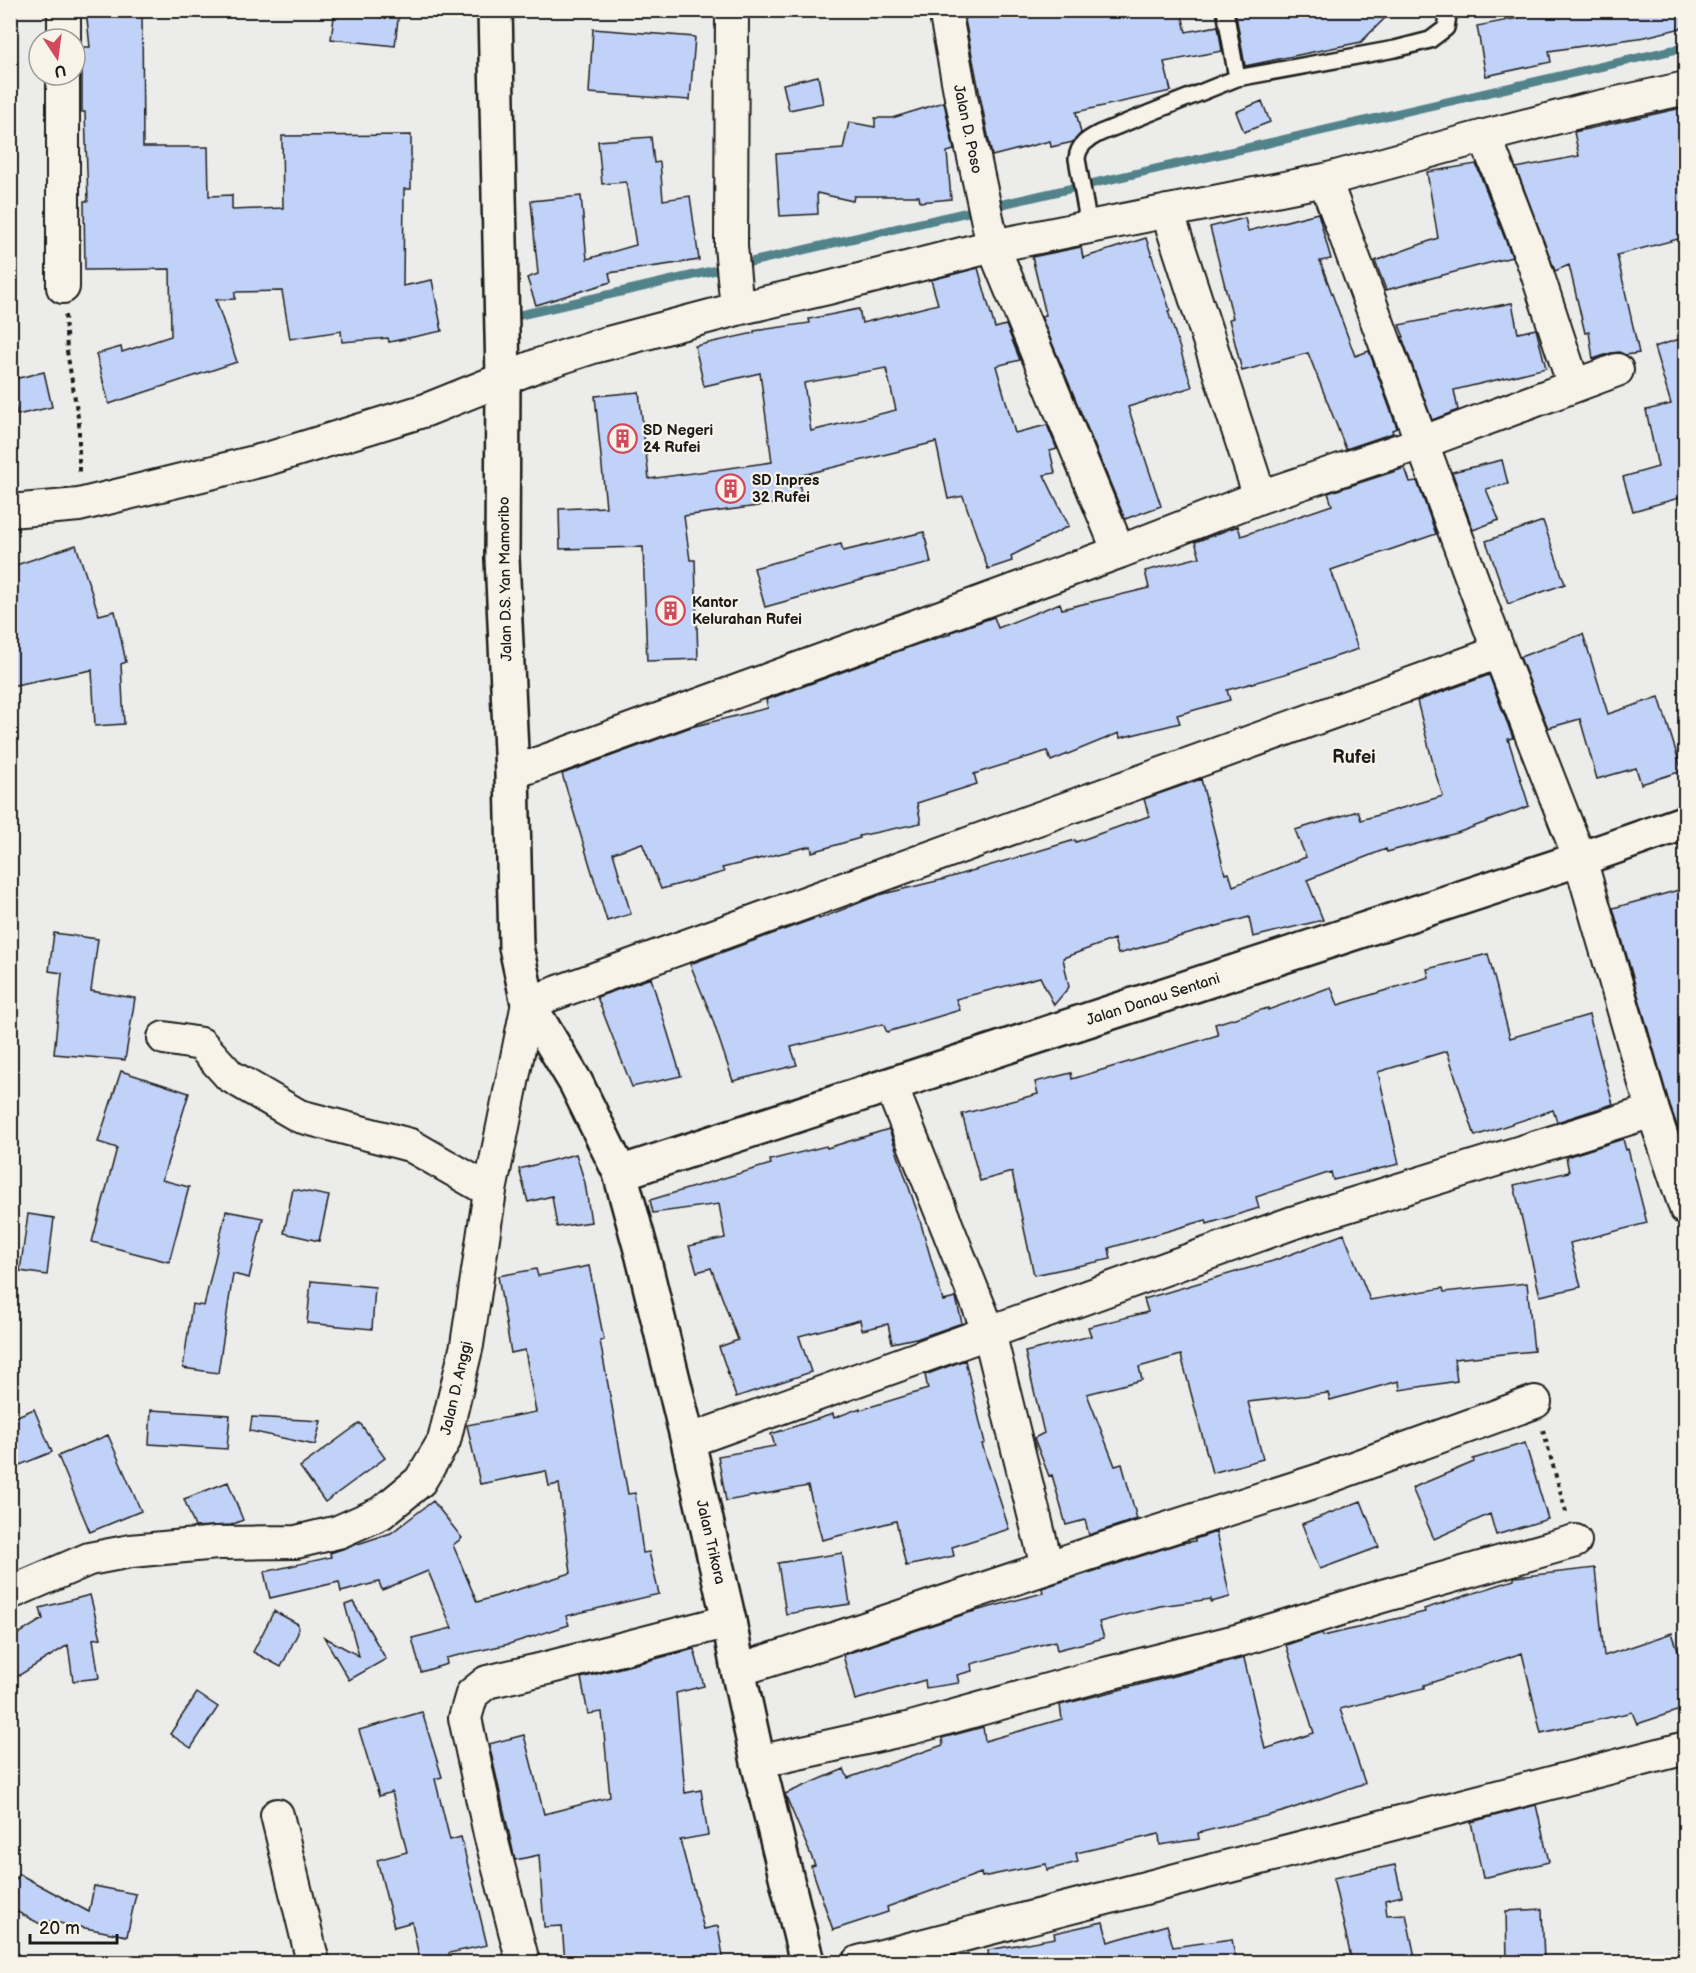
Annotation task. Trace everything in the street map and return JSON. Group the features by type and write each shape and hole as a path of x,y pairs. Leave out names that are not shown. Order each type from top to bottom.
{"street":[{"path":"63,27 64,10"},
{"name":"Jalan D.S. Yan Mamoribo","path":"495,10 503,378 502,558 512,773 516,947 528,1003 576,1083 598,1127"},
{"path":"732,10 731,246 736,297"},
{"name":"Jalan D. Poso","path":"945,10 991,234 1119,552"},
{"path":"63,87 63,287"},
{"path":"10,511 79,505 267,459 426,410 538,365 736,297 824,289 991,234 1089,226 1325,180 1586,110 1686,88"},
{"path":"1485,136 1534,264 1574,386"},
{"path":"1325,180 1499,652 1580,859 1653,1111 1686,1209"},
{"path":"1167,212 1260,497"},
{"path":"512,773 1119,552 1260,497 1421,443 1617,370"},
{"path":"528,1003 1499,652"},
{"name":"Jalan Danau Sentani","path":"620,1173 891,1086 1686,822"},
{"name":"Jalan D. Anggi","path":"10,1593 89,1559 131,1551 217,1543 296,1542 338,1532 381,1513 420,1481 444,1441 467,1345 490,1191 528,1003"},
{"path":"164,1038 201,1044 230,1076 299,1116 410,1145 490,1191"},
{"path":"891,1086 989,1332 1047,1567"},
{"path":"688,1441 1292,1223 1653,1111"},
{"name":"Jalan Trikora","path":"598,1127 620,1173 643,1257 729,1621 758,1762 807,1962"},
{"path":"738,1670 1047,1567 1317,1481 1535,1402"},
{"path":"758,1762 911,1728 1105,1674 1240,1640 1379,1597 1575,1541"},
{"path":"523,1962 490,1834 465,1718 472,1695 487,1682 729,1621"},
{"path":"859,1962 1686,1748"},
{"path":"277,1815 313,1962"}],"lane":[{"path":"1225,10 1237,78"},
{"path":"1089,226 1077,153 1088,139 1237,78 1395,49 1430,40 1446,28 1449,10"}],"path":[{"path":"63,287 67,351 80,423 79,505"},
{"path":"1535,1402 1575,1541"}],"building":[{"path":"86,10 142,10 143,147 208,147 209,196 232,195 232,210 283,208 282,136 411,135 411,189 404,189 403,286 432,280 442,331 389,342 388,338 342,342 341,331 290,339 282,291 235,292 235,299 216,300 237,362 109,404 96,354 121,347 122,352 171,336 170,269 85,270 84,201 88,201 82,87 87,87 87,47 90,47"},
{"path":"335,10 399,10 395,46 331,39"},
{"path":"963,10 1181,10 1186,32 1218,26 1222,51 1164,62 1171,91 1076,112 1081,133 1073,142 1051,147 1050,141 992,156"},
{"path":"1235,10 1393,10 1361,42 1245,66"},
{"path":"1518,10 1686,10 1686,27 1645,37 1549,51 1551,62 1486,76 1477,26 1519,18"},
{"path":"593,29 695,37 690,100 589,93"},
{"path":"818,76 823,103 789,110 783,84"},
{"path":"1262,101 1270,122 1244,132 1236,112"},
{"path":"944,102 954,150 947,152 951,199 920,202 919,196 854,196 853,201 817,193 818,214 780,216 776,154 843,149 849,122 875,127 875,118 892,118"},
{"path":"1686,107 1686,237 1617,255 1639,353 1625,355 1619,352 1611,353 1593,359 1589,332 1585,333 1569,265 1555,271 1516,168 1579,156 1574,132"},
{"path":"651,137 654,163 660,162 663,200 690,196 699,260 609,273 611,282 536,305 527,278 538,274 531,201 581,196 587,259 636,245 626,182 602,184 598,141"},
{"path":"1476,164 1512,257 1386,290 1375,261 1438,238 1427,172"},
{"path":"1318,213 1331,259 1320,261 1355,356 1369,351 1397,428 1392,430 1393,433 1346,449 1308,353 1242,371 1229,319 1233,318 1210,227 1245,218 1248,231"},
{"path":"1146,238 1192,387 1128,407 1161,506 1125,519 1041,316 1046,315 1032,257 1081,247 1083,258"},
{"path":"978,268 995,328 1006,325 1020,360 996,366 1015,433 1047,425 1057,449 1050,451 1055,473 1044,475 1069,526 1011,556 1012,561 988,569 963,496 948,499 936,442 798,476 802,500 684,516 690,560 695,560 698,659 647,661 643,547 560,549 559,509 606,507 595,396 639,392 649,479 772,462 760,373 704,386 695,346 754,333 754,331 810,323 809,319 859,309 862,323 938,304 931,280","holes":["886,368 896,410 811,431 804,383"]},
{"path":"1512,303 1518,333 1536,329 1546,368 1454,390 1458,410 1432,420 1399,325"},
{"path":"1686,337 1686,496 1633,511 1623,477 1658,467 1646,410 1671,404 1654,347"},
{"path":"44,372 52,407 17,415 10,380"},
{"path":"1502,460 1508,484 1486,489 1499,520 1473,530 1452,472"},
{"path":"1405,468 1410,482 1417,481 1436,534 1331,570 1358,649 1285,674 1227,690 1230,700 1177,715 1180,723 1120,738 1119,733 1051,761 1047,751 974,774 977,784 917,803 921,823 859,836 860,838 812,852 811,846 722,868 724,872 661,889 642,843 613,853 631,914 607,921 562,774 691,727 768,708 766,700 994,617 998,628 1060,603 1062,609 1149,588 1145,571 1200,557 1195,542 1238,526 1241,536 1332,505 1328,493"},
{"path":"1543,521 1565,584 1508,604 1486,541"},
{"path":"924,532 931,563 765,607 754,568 841,544 843,551"},
{"path":"76,545 99,615 115,611 126,662 121,664 124,724 95,726 92,670 10,686 10,567"},
{"path":"1583,634 1608,714 1659,697 1682,771 1641,784 1636,768 1597,779 1580,719 1548,728 1520,657"},
{"path":"1489,675 1513,738 1508,739 1529,806 1457,833 1387,852 1386,849 1307,880 1323,920 1253,937 1249,917 1118,954 1114,939 1063,958 1069,987 1054,1005 1040,977 956,999 960,1010 887,1032 883,1024 791,1047 797,1065 733,1081 711,1015 690,964 819,917 819,919 879,895 941,880 1075,840 1076,842 1149,816 1144,799 1201,779 1225,874 1229,873 1233,886 1306,857 1295,830 1358,811 1361,820 1443,796 1417,701"},
{"path":"1686,888 1686,1151 1670,1106 1613,908"},
{"path":"54,933 98,939 91,991 135,998 125,1060 54,1054 62,973 49,971"},
{"path":"1488,954 1510,1038 1589,1015 1613,1104 1557,1122 1553,1110 1475,1136 1447,1051 1378,1072 1399,1164 1333,1180 1331,1172 1256,1197 1259,1208 1207,1224 1206,1220 1109,1248 1111,1259 1034,1275 1012,1172 980,1181 962,1114 1038,1094 1035,1082 1071,1073 1072,1079 1218,1035 1215,1024 1268,1008 1268,1010 1331,987 1338,1005 1429,977 1427,969"},
{"path":"651,978 681,1076 632,1087 597,997"},
{"path":"121,1071 189,1093 162,1180 189,1187 169,1262 92,1242 117,1148 98,1142"},
{"path":"889,1129 919,1217 943,1301 956,1298 962,1323 916,1339 892,1343 888,1324 862,1330 860,1320 799,1336 811,1372 736,1397 719,1347 738,1340 711,1268 697,1272 689,1246 725,1238 719,1204 653,1213 650,1200 771,1164 770,1160 826,1146 827,1148"},
{"path":"1623,1139 1626,1150 1628,1149 1647,1223 1570,1243 1581,1287 1540,1296 1514,1185 1569,1172 1566,1157"},
{"path":"576,1154 585,1183 591,1222 557,1227 552,1196 528,1202 519,1169"},
{"path":"293,1189 329,1196 319,1241 284,1233"},
{"path":"226,1211 263,1218 249,1278 233,1274 218,1373 183,1368 192,1304 204,1306"},
{"path":"28,1214 54,1218 47,1275 20,1271"},
{"path":"1344,1234 1370,1300 1443,1288 1444,1292 1527,1283 1534,1351 1454,1359 1457,1381 1400,1390 1399,1381 1330,1400 1328,1393 1248,1402 1263,1459 1212,1473 1181,1355 1139,1367 1142,1380 1087,1394 1115,1466 1122,1464 1137,1519 1089,1535 1085,1520 1066,1525 1052,1475 1049,1476 1034,1438 1044,1433 1025,1352 1091,1336 1088,1327 1148,1312 1144,1299 1273,1261"},
{"path":"589,1266 604,1340 600,1341 628,1494 635,1493 643,1553 649,1552 659,1594 566,1616 569,1625 509,1644 446,1658 447,1664 421,1672 412,1638 452,1628 428,1571 382,1590 379,1582 341,1592 339,1582 270,1598 264,1572 331,1557 330,1553 391,1533 433,1501 462,1538 453,1545 477,1602 571,1573 559,1484 549,1486 546,1471 480,1484 467,1425 536,1412 525,1350 511,1353 498,1276 536,1269 538,1276"},
{"path":"311,1281 375,1287 372,1329 307,1323"},
{"path":"965,1360 985,1443 982,1444 1009,1529 952,1547 954,1556 906,1566 896,1521 822,1540 808,1486 726,1501 718,1456 775,1446 771,1434 833,1414 834,1418 860,1408 860,1410 928,1389 925,1375"},
{"path":"34,1409 52,1452 10,1469 10,1419"},
{"path":"151,1410 230,1415 227,1449 149,1444"},
{"path":"252,1417 321,1421 315,1445 250,1431"},
{"path":"360,1423 385,1458 325,1502 300,1467"},
{"path":"108,1435 141,1511 90,1532 58,1456"},
{"path":"1525,1443 1548,1519 1496,1535 1490,1514 1434,1539 1412,1488 1474,1462 1473,1459"},
{"path":"228,1482 243,1520 231,1525 195,1527 184,1499"},
{"path":"1361,1501 1379,1547 1320,1569 1302,1524"},
{"path":"1216,1532 1230,1597 1211,1602 1211,1599 1160,1606 1099,1622 1104,1638 1057,1650 1055,1641 971,1664 972,1671 957,1675 959,1683 926,1688 925,1680 855,1700 843,1655 968,1613 1043,1593 1042,1588 1181,1543 1195,1541 1195,1539"},
{"path":"842,1553 850,1604 786,1614 778,1563"},
{"path":"1595,1568 1604,1656 1672,1633 1686,1672 1686,1708 1637,1724 1632,1712 1541,1733 1522,1653 1424,1685 1424,1688 1340,1709 1365,1783 1282,1812 1198,1833 1199,1839 1160,1845 1159,1834 1076,1853 1078,1862 1047,1870 1046,1864 982,1877 981,1873 887,1907 888,1912 833,1930 811,1866 815,1865 785,1794 844,1769 848,1778 943,1745 942,1738 983,1727 985,1741 1062,1719 1060,1705 1244,1658 1265,1749 1314,1733 1286,1645 1322,1633 1323,1636 1425,1612 1424,1609 1514,1580 1514,1577"},
{"path":"90,1595 101,1638 93,1639 99,1678 73,1681 68,1645 10,1681 10,1639 43,1619 40,1608"},
{"path":"353,1602 386,1659 349,1680 324,1637 359,1656 345,1605"},
{"path":"274,1611 298,1624 298,1633 281,1667 253,1652"},
{"path":"694,1649 704,1686 676,1693 685,1793 701,1790 708,1835 680,1840 704,1929 718,1926 724,1962 565,1962 562,1926 544,1927 539,1855 515,1860 489,1744 524,1735 544,1814 610,1797 602,1712 588,1714 581,1678"},
{"path":"197,1693 218,1707 191,1748 170,1734"},
{"path":"422,1712 442,1777 435,1779 450,1840 461,1837 487,1945 449,1953 451,1962 420,1962 412,1922 394,1927 377,1860 407,1852 392,1792 379,1796 359,1730"},
{"path":"1536,1805 1549,1862 1483,1878 1471,1822"},
{"path":"1395,1865 1402,1896 1385,1900 1387,1915 1406,1914 1416,1962 1352,1962 1333,1878"},
{"path":"19,1874 89,1912 94,1886 136,1894 127,1936 49,1921 46,1927 10,1908 10,1889"},
{"path":"1542,1909 1544,1962 1507,1962 1506,1911"},
{"path":"1103,1922 1108,1942 1167,1925 1173,1947 1232,1939 1236,1962 989,1962 988,1950 1055,1938 1054,1933"}],"waterway":[{"path":"516,316 1686,47"}],"place":[{"name":"SD Negeri 24 Rufei","path":"622,439"},
{"name":"SD Inpres 32 Rufei","path":"731,489"},
{"name":"Kantor Kelurahan Rufei","path":"671,611"}],"district":[{"name":"Rufei","path":"1354,757"}]}
